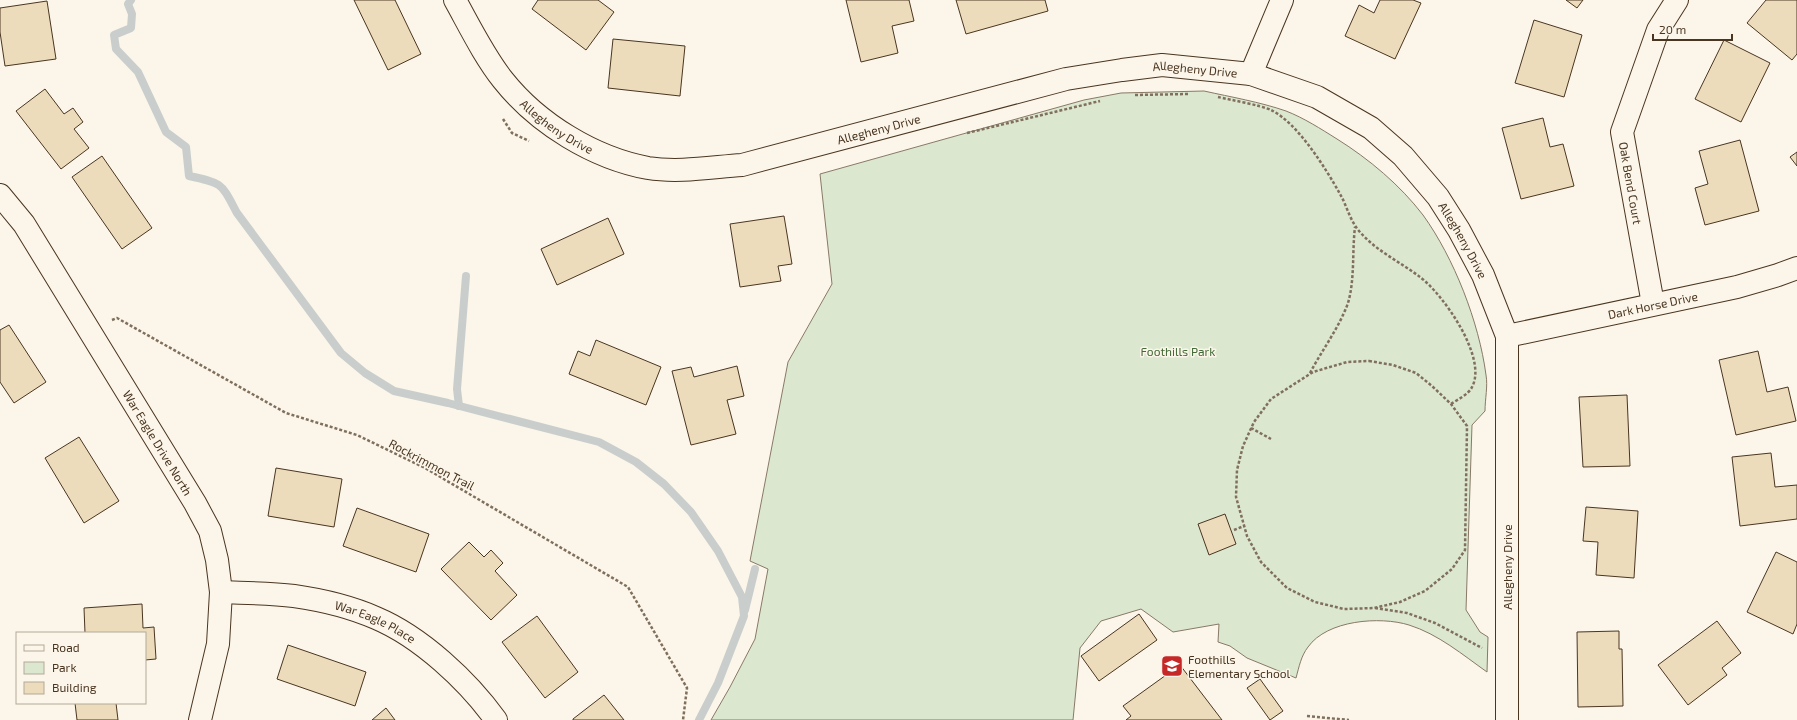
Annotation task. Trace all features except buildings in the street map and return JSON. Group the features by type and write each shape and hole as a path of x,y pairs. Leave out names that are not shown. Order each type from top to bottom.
{"street":[{"name":"Allegheny Drive","path":"455,0 480,44 503,80 534,112 576,141 613,158 649,168 688,169 742,165 1066,79 1162,65 1251,74 1317,97 1371,128 1403,156 1438,197 1459,230 1483,275 1507,336 1507,720"},
{"path":"1251,74 1282,0"},
{"name":"Oak Bend Court","path":"1654,304 1622,132 1658,30 1677,0"},
{"name":"War Eagle Drive North","path":"0,195 24,224 195,503 210,531 217,560 221,592 218,644 200,720"},
{"name":"Dark Horse Drive","path":"1507,336 1737,287 1797,268"},
{"name":"War Eagle Place","path":"221,592 293,596 337,605 377,618 412,639 444,663 483,702 496,720"}],"path":[{"path":"1127,96 1193,94"},
{"path":"1215,97 1271,110 1296,130 1309,146 1341,194 1355,226 1384,253 1421,277 1447,306 1461,328 1472,351 1475,373 1472,387 1451,404"},
{"path":"960,135 1106,99"},
{"path":"499,114 512,133 532,143"},
{"path":"1310,374 1336,328 1348,303 1352,281 1355,226"},
{"name":"Rockrimmon Trail","path":"87,329 117,318 286,413 357,435 425,468 628,586 687,688 683,720"},
{"path":"1374,608 1400,602 1425,591 1452,569 1465,550 1467,426 1451,404 1416,373 1393,365 1369,361 1347,362 1310,374 1271,399 1254,422 1243,446 1237,470 1236,497 1247,536 1261,562 1288,588 1315,602 1344,609 1374,608 1407,613 1435,623 1482,647"},
{"path":"1251,428 1271,439"},
{"path":"1234,530 1244,526"},
{"path":"1307,716 1349,720"}],"green space":[{"name":"Foothills Park","path":"1204,91 1256,102 1286,111 1319,128 1361,155 1394,183 1423,215 1445,251 1455,271 1464,291 1478,334 1487,379 1485,411 1472,425 1466,610 1480,632 1488,637 1487,672 1440,639 1420,629 1397,622 1369,621 1355,622 1341,626 1328,631 1317,638 1308,647 1304,654 1300,662 1296,678 1247,658 1230,646 1218,642 1219,624 1173,632 1141,609 1101,621 1080,648 1073,720 711,720 755,639 768,569 750,561 788,362 832,284 820,174 1084,100 1121,93"}],"waterway":[{"path":"131,0 128,4 132,14 131,28 114,35 116,49 138,72 166,132 186,147 189,176 215,183 224,190 237,213 341,353 365,373 394,391 448,403 599,442 636,462 664,484 691,512 718,551 742,597 744,616 718,683 699,720"},
{"path":"459,406 457,389 466,276"},
{"path":"745,610 755,569"}],"place":[{"name":"Foothills Elementary School","path":"1172,666"}]}
